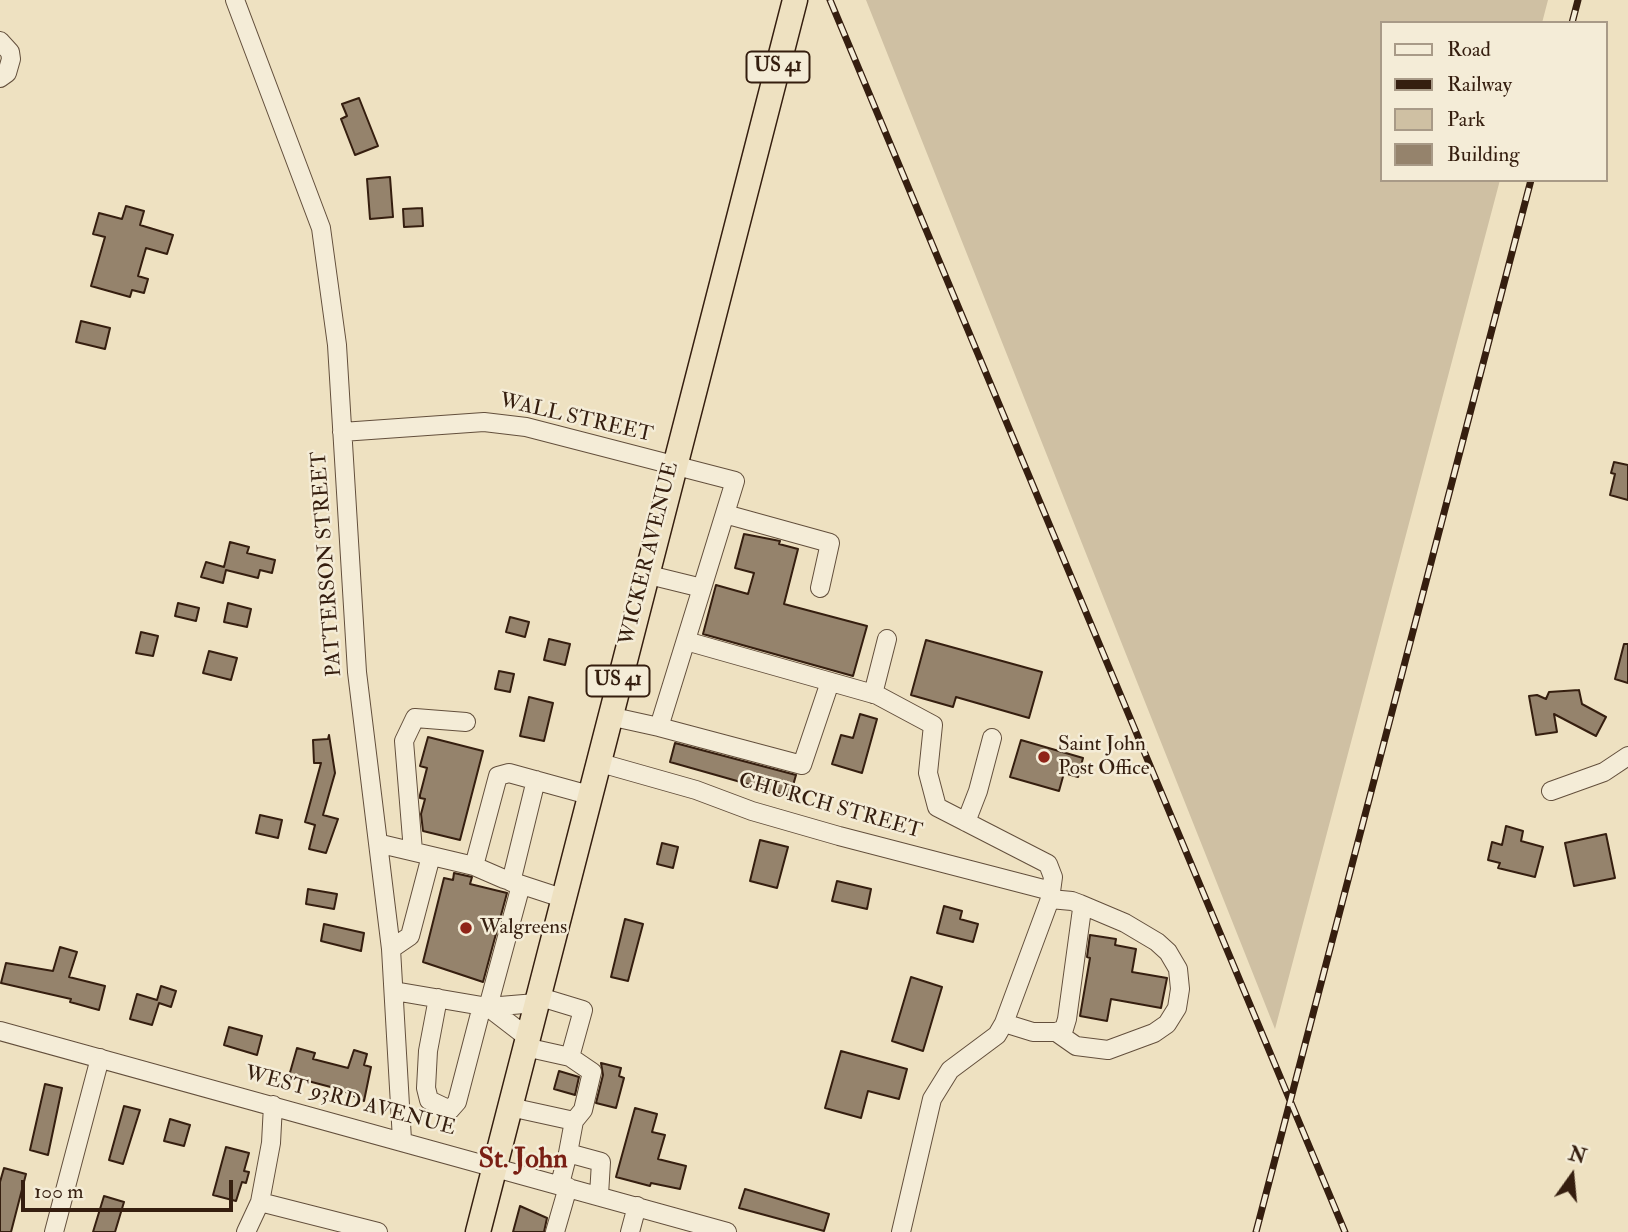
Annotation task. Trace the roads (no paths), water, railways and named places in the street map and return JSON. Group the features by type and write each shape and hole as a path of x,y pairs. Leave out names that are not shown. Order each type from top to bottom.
{"highway":[{"name":"WICKER AVENUE","path":"478,1232 673,464 793,8"}],"street":[{"name":"PATTERSON STREET","path":"235,0 321,228 337,345 357,672 381,845 391,948 402,1140"},
{"path":"0,41 6,46 11,60 7,73 0,78"},
{"name":"WALL STREET","path":"342,432 484,422 526,427 735,481 724,514"},
{"path":"659,727 724,514 830,543 820,588"},
{"path":"645,574 702,588"},
{"path":"873,694 887,639"},
{"path":"686,641 873,694 933,725 928,773 937,807 1048,864 1053,877 1050,895 1004,1023 997,1035 965,1056 939,1084 932,1099 901,1232"},
{"path":"609,716 802,765 830,682"},
{"path":"413,852 404,741 415,718 466,722"},
{"path":"965,822 978,792 992,738"},
{"path":"1551,791 1604,772 1628,757"},
{"name":"CHURCH STREET","path":"597,762 696,790 826,833 1050,895 1081,909"},
{"path":"474,866 498,776 509,773 589,795"},
{"path":"438,998 428,1051 426,1088 429,1100 450,1110 457,1102 485,1006 516,883 536,780"},
{"path":"381,845 474,866 562,898"},
{"path":"391,948 410,936 431,856"},
{"path":"1081,909 1125,923 1168,952 1178,969 1178,999 1167,1024 1154,1033 1108,1050 1076,1046 1062,1026 1081,909"},
{"path":"394,991 485,1006 537,1000 583,1010 570,1057"},
{"path":"485,1006 526,1042 570,1057 592,1072 583,1110 574,1121 555,1232"},
{"path":"1004,1023 1033,1032 1062,1026"},
{"name":"WEST 93RD AVENUE","path":"0,1031 727,1232"},
{"path":"54,1232 100,1058"},
{"path":"246,1232 260,1202 271,1143 272,1105"},
{"path":"510,1107 574,1121"},
{"path":"568,1153 601,1162 599,1195"},
{"path":"260,1202 378,1232"},
{"path":"630,1232 637,1206"}],"railway":[{"path":"830,0 1345,1232"},
{"path":"1573,21 1578,0"},
{"path":"1256,1232 1530,182"}],"place":[{"name":"Saint John Post Office","path":"1044,757"},
{"name":"Walgreens","path":"466,928"}],"district":[{"name":"St. John","path":"523,1161"}]}
